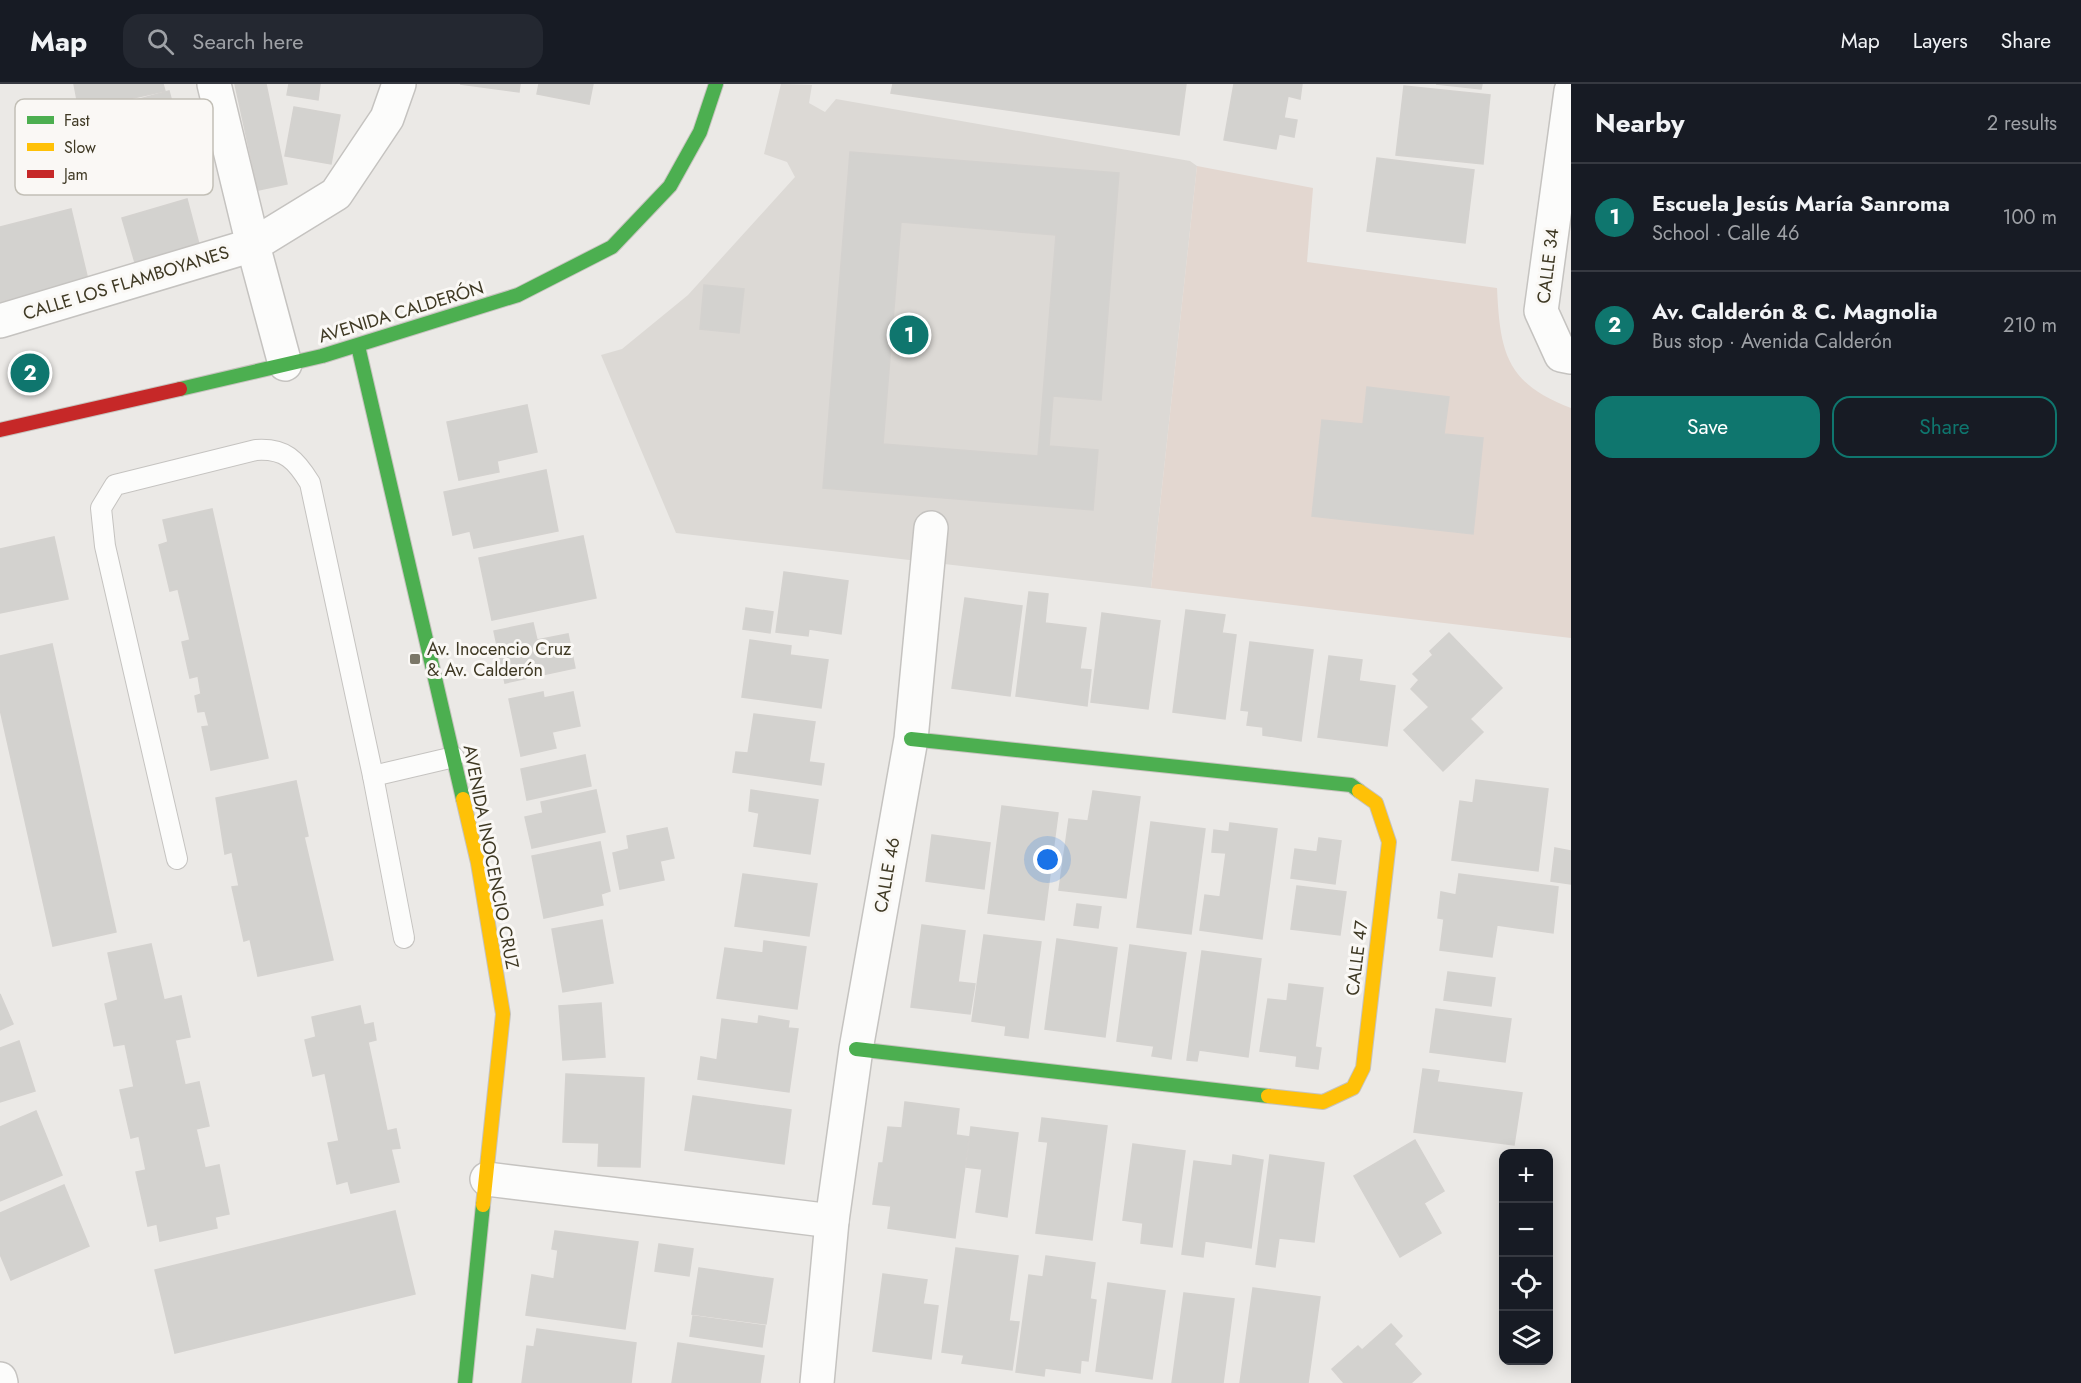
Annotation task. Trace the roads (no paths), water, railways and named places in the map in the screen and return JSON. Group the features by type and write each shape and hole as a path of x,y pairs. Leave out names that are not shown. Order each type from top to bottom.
{"street":[{"path":"214,84 252,245 285,364"},
{"name":"CALLE LOS FLAMBOYANES","path":"0,321 252,245 336,194 387,118 399,84"},
{"name":"AVENIDA CALDERÓN","path":"0,430 358,346 518,295 612,247 670,186 700,132 716,84"},
{"name":"CALLE 34","path":"1571,91 1541,311 1561,354 1571,357"},
{"name":"AVENIDA INOCENCIO CRUZ","path":"358,346 478,863 503,1014 465,1383"},
{"name":"CALLE 46","path":"817,1383 832,1221 856,1049 911,739 931,528"},
{"name":"CALLE 47","path":"856,1049 1323,1102 1353,1088 1363,1068 1389,842 1376,803 1351,785 911,739"},
{"path":"487,1179 832,1221"}],"lane":[{"path":"177,859 105,546 101,508 115,485 256,450 270,449 297,461 310,483 373,776 404,938"},
{"path":"373,776 454,757"}],"place":[{"name":"Escuela Jesús María Sanroma","path":"909,335"},
{"name":"Av. Calderón & C. Magnolia","path":"30,373"},
{"name":"Av. Inocencio Cruz & Av. Calderón","path":"415,659"}]}
